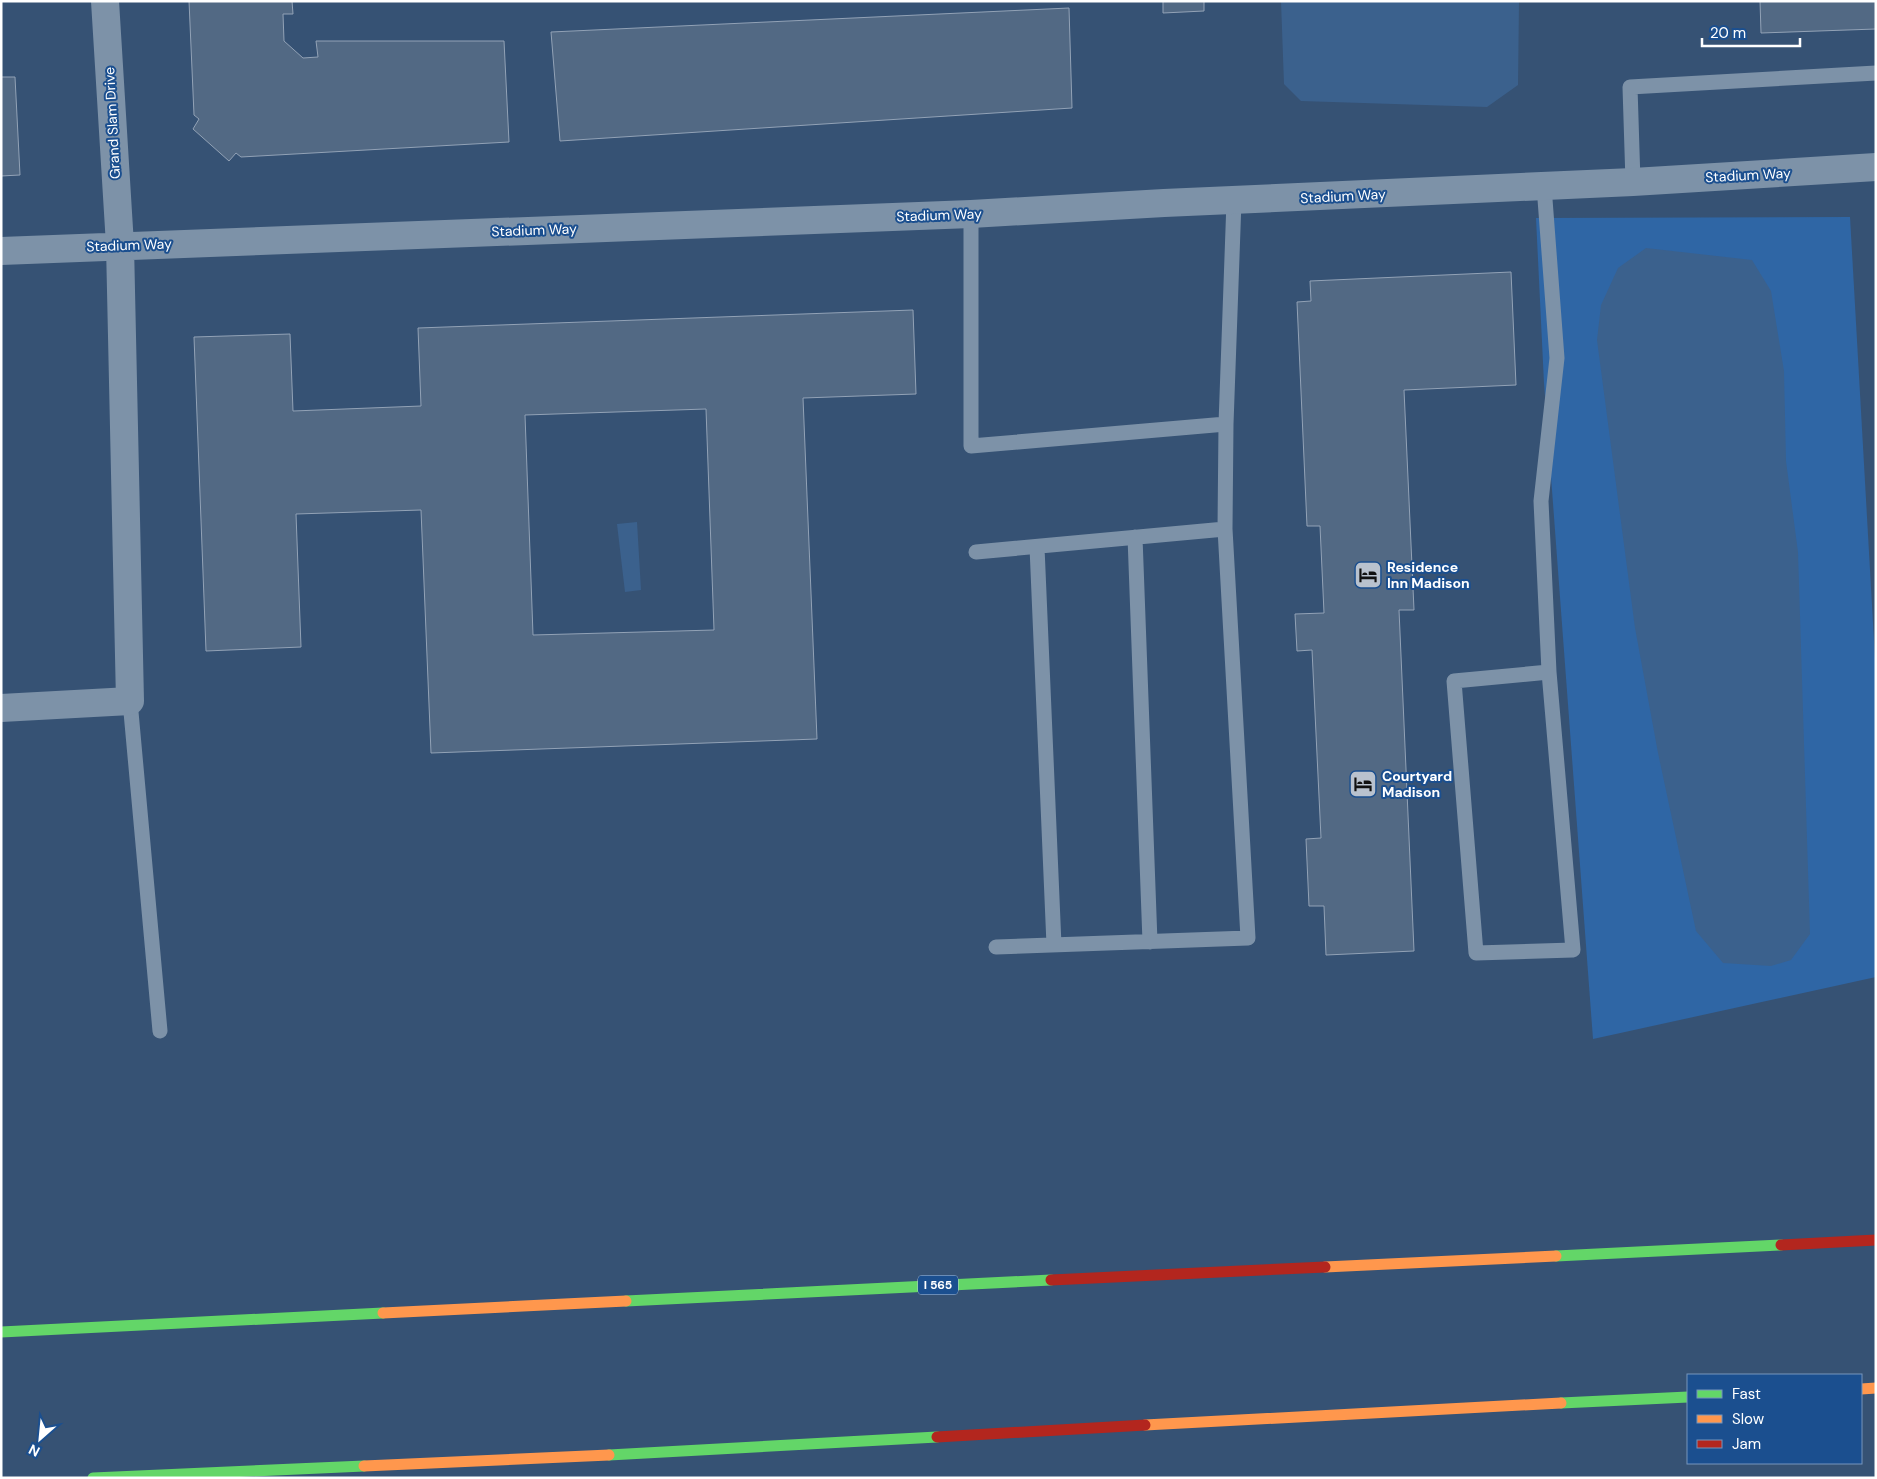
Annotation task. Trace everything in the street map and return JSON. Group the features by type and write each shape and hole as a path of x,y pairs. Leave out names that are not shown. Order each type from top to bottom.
{"highway":[{"name":"I 565","path":"1,1332 1876,1240"},
{"path":"1862,1389 1876,1388"},
{"path":"93,1478 585,1456 1687,1397"}],"street":[{"name":"Grand Slam Drive","path":"105,1 120,245 130,701"},
{"name":"Stadium Way","path":"1,251 971,214 1164,203 1633,182 1876,167"},
{"path":"1,708 130,701"}],"lane":[{"path":"1633,182 1630,87 1876,73"},
{"path":"1544,186 1556,358 1541,501 1549,672 1573,950 1476,952 1454,682 1549,672"},
{"path":"996,947 1248,938 1224,529 1234,201"},
{"path":"971,214 971,446 1226,424"},
{"path":"976,552 1224,529"},
{"path":"1135,537 1150,942"},
{"path":"1037,547 1054,945"},
{"path":"130,701 160,1030"}],"shaded area":[{"path":"1281,1 1519,1 1518,85 1487,107 1301,101 1284,84"},
{"path":"1850,217 1876,676 1876,977 1593,1039 1544,383 1536,218"},
{"path":"1646,248 1752,260 1771,291 1784,371 1786,461 1798,552 1810,934 1791,960 1771,966 1723,963 1696,931 1658,753 1635,628 1597,340 1601,305 1618,268"},
{"path":"637,522 641,590 625,592 617,524"}],"building":[{"path":"189,1 292,1 293,14 283,14 284,41 303,58 318,57 316,41 504,41 509,142 241,157 236,153 229,161 193,129 199,119 194,115"},
{"path":"1163,1 1204,1 1204,11 1163,13"},
{"path":"1760,1 1876,1 1876,29 1761,33"},
{"path":"1069,8 1072,108 560,141 551,32"},
{"path":"1,77 15,77 20,175 1,176"},
{"path":"1511,272 1516,385 1404,390 1414,610 1399,610 1414,951 1326,955 1324,906 1309,906 1306,839 1321,838 1312,650 1297,651 1295,614 1324,613 1320,526 1307,526 1297,302 1311,301 1310,281"},
{"path":"913,310 916,394 803,398 817,739 431,753 421,510 296,514 301,647 206,651 194,337 290,334 293,411 421,406 418,328","holes":["706,409 714,630 533,635 525,415"]}],"traffic: fast":[{"path":"1556,1256 1781,1245"},
{"path":"626,1301 1051,1280"},
{"path":"1,1332 383,1313"},
{"path":"1561,1403 1687,1397"},
{"path":"609,1455 937,1437"},
{"path":"93,1478 364,1466"}],"traffic: slow":[{"path":"1325,1267 1556,1256"},
{"path":"383,1313 626,1301"},
{"path":"1862,1389 1876,1388"},
{"path":"1145,1425 1561,1403"},
{"path":"364,1466 609,1455"}],"traffic: jam":[{"path":"1781,1245 1876,1240"},
{"path":"1051,1280 1325,1267"},
{"path":"937,1437 1145,1425"}],"place":[{"name":"Residence Inn Madison","path":"1368,575"},
{"name":"Courtyard Madison","path":"1363,784"}]}
